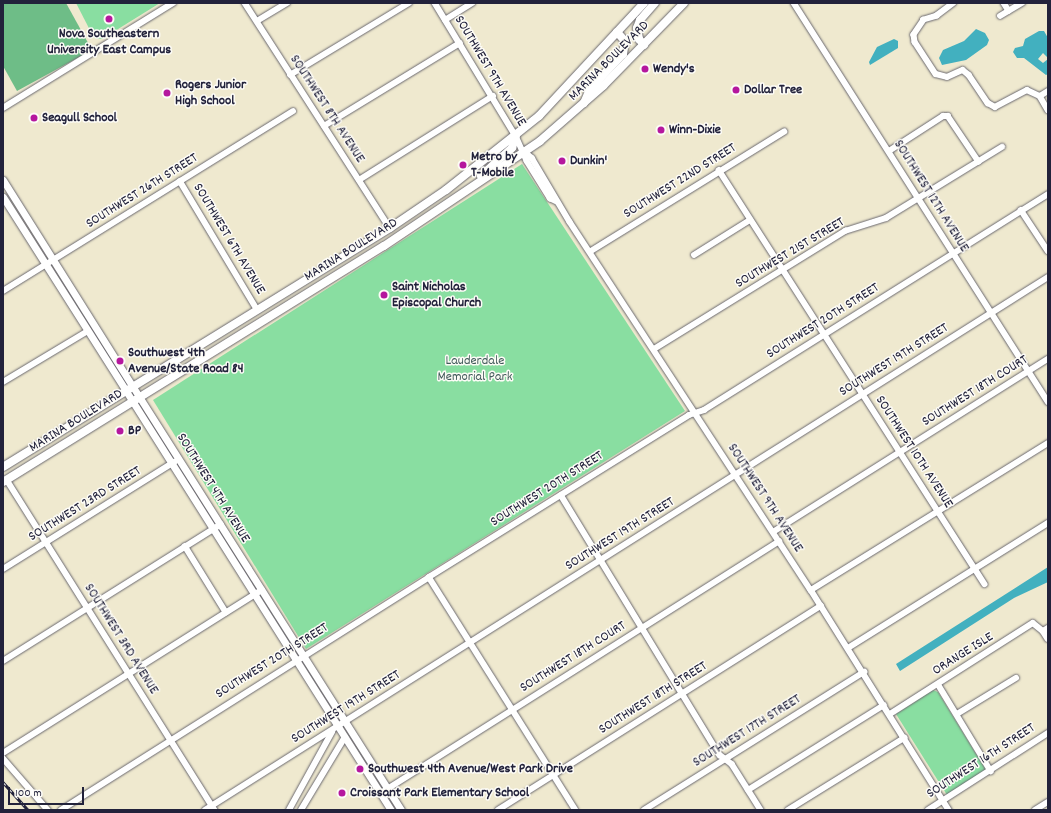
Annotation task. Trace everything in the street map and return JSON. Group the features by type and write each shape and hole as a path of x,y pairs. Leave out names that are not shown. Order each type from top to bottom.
{"main road":[{"name":"MARINA BOULEVARD","path":"5,466 390,228 446,190 516,136 549,105 644,3"},
{"path":"644,45 639,39 637,28 640,20 655,3"},
{"name":"MARINA BOULEVARD","path":"5,481 384,246 524,151 584,104 684,3"},
{"path":"584,104 590,89 623,54 625,41 617,32"},
{"path":"478,181 485,170 512,148 516,136"},
{"name":"SOUTHWEST 4TH AVENUE","path":"3,180 53,260 136,399 172,464 297,660 335,729 345,737 391,810"},
{"name":"SOUTHWEST 4TH AVENUE","path":"3,198 88,331 130,389"},
{"path":"384,246 390,228"},
{"name":"SOUTHWEST 4TH AVENUE","path":"136,399 179,459 221,524 401,810"},
{"path":"5,466 5,481"}],"street":[{"path":"3,108 172,3"},
{"name":"SOUTHWEST 8TH AVENUE","path":"245,3 390,228"},
{"path":"257,21 287,3"},
{"path":"290,75 409,3"},
{"name":"SOUTHWEST 9TH AVENUE","path":"435,3 493,96 524,151 532,158 549,184 556,201 591,251 864,672 949,810"},
{"path":"445,20 472,3"},
{"name":"SOUTHWEST 12TH AVENUE","path":"794,3 1048,402"},
{"path":"954,3 937,16 924,20 917,28 914,35 915,42 936,74 947,77 963,70 969,75 988,103 995,107 1002,106 1027,90 1040,96 1048,110"},
{"path":"1004,3 1009,11"},
{"path":"1000,16 1022,3"},
{"path":"324,126 460,43"},
{"path":"1040,96 1048,91"},
{"path":"360,180 493,96"},
{"name":"SOUTHWEST 26TH STREET","path":"3,291 293,110"},
{"path":"889,151 942,116 948,116 979,162"},
{"name":"SOUTHWEST 22ND STREET","path":"591,251 719,170 784,132"},
{"name":"SOUTHWEST 21ST STREET","path":"654,349 845,231 886,218 1002,147"},
{"name":"SOUTHWEST 10TH AVENUE","path":"719,170 823,335 985,584"},
{"name":"SOUTHWEST 6TH AVENUE","path":"180,181 257,309"},
{"name":"SOUTHWEST 20TH STREET","path":"61,810 429,577 823,335 1048,194"},
{"path":"1021,210 1048,251"},
{"path":"694,255 750,220"},
{"name":"SOUTHWEST 19TH STREET","path":"205,810 213,808 326,734 1048,277"},
{"path":"3,382 88,331"},
{"name":"SOUTHWEST 18TH COURT","path":"773,532 1048,359"},
{"path":"811,590 938,510 1048,444"},
{"name":"SOUTHWEST 23RD STREET","path":"3,569 179,459"},
{"name":"SOUTHWEST 3RD AVENUE","path":"5,481 46,542 213,808"},
{"path":"561,495 682,694 725,759 732,764 760,810"},
{"path":"848,648 976,569 1048,522"},
{"path":"3,661 221,524"},
{"name":"SOUTHWEST 18TH COURT","path":"381,793 779,541"},
{"path":"185,546 226,612"},
{"path":"429,577 576,810"},
{"path":"3,753 262,590"},
{"name":"SOUTHWEST 18TH STREET","path":"498,810 821,606"},
{"name":"ORANGE ISLE","path":"890,714 1033,623 1046,629"},
{"path":"1046,629 1048,639"},
{"name":"SOUTHWEST 17TH STREET","path":"644,810 864,672"},
{"path":"957,714 1016,678"},
{"path":"938,684 991,771"},
{"path":"748,790 884,706"},
{"path":"289,810 335,729"},
{"name":"SOUTHWEST 16TH STREET","path":"928,810 1048,733"},
{"path":"301,810 345,737"},
{"path":"788,810 904,738"},
{"path":"3,758 48,810"},
{"path":"1035,810 1048,802"}],"green space":[{"path":"3,3 66,3 92,50 17,91 3,66"},
{"name":"Nova Southeastern University East Campus","path":"76,3 160,3 102,39 94,38"},
{"name":"Lauderdale Memorial Park","path":"522,164 685,411 306,649 153,400"},
{"path":"933,690 938,692 986,770 947,795 896,714"}],"water":[{"path":"976,29 985,33 989,40 987,45 966,60 942,65 939,58 943,50 964,41"},
{"path":"1039,31 1044,31 1048,38 1048,58 1043,53 1038,59 1043,63 1048,59 1048,74 1046,75 1024,58 1017,58 1013,52 1015,48 1023,46 1025,39"},
{"path":"894,39 898,41 898,48 870,65 869,62 877,47"},
{"path":"1048,567 1048,582 1014,598 900,671 896,664"}],"railway":[{"path":"3,782 28,810"}],"place":[{"name":"Nova Southeastern University East Campus","path":"109,19"},
{"name":"Wendy's","path":"645,69"},
{"name":"Dollar Tree","path":"736,90"},
{"name":"Rogers Junior High School","path":"167,93"},
{"name":"Seagull School","path":"34,118"},
{"name":"Winn-Dixie","path":"661,130"},
{"name":"Dunkin'","path":"562,161"},
{"name":"Metro by T-Mobile","path":"463,165"},
{"name":"Saint Nicholas Episcopal Church","path":"384,295"},
{"name":"Southwest 4th Avenue/State Road 84","path":"120,361"},
{"name":"BP","path":"120,431"},
{"name":"Southwest 4th Avenue/West Park Drive","path":"360,769"},
{"name":"Croissant Park Elementary School","path":"342,793"}]}
